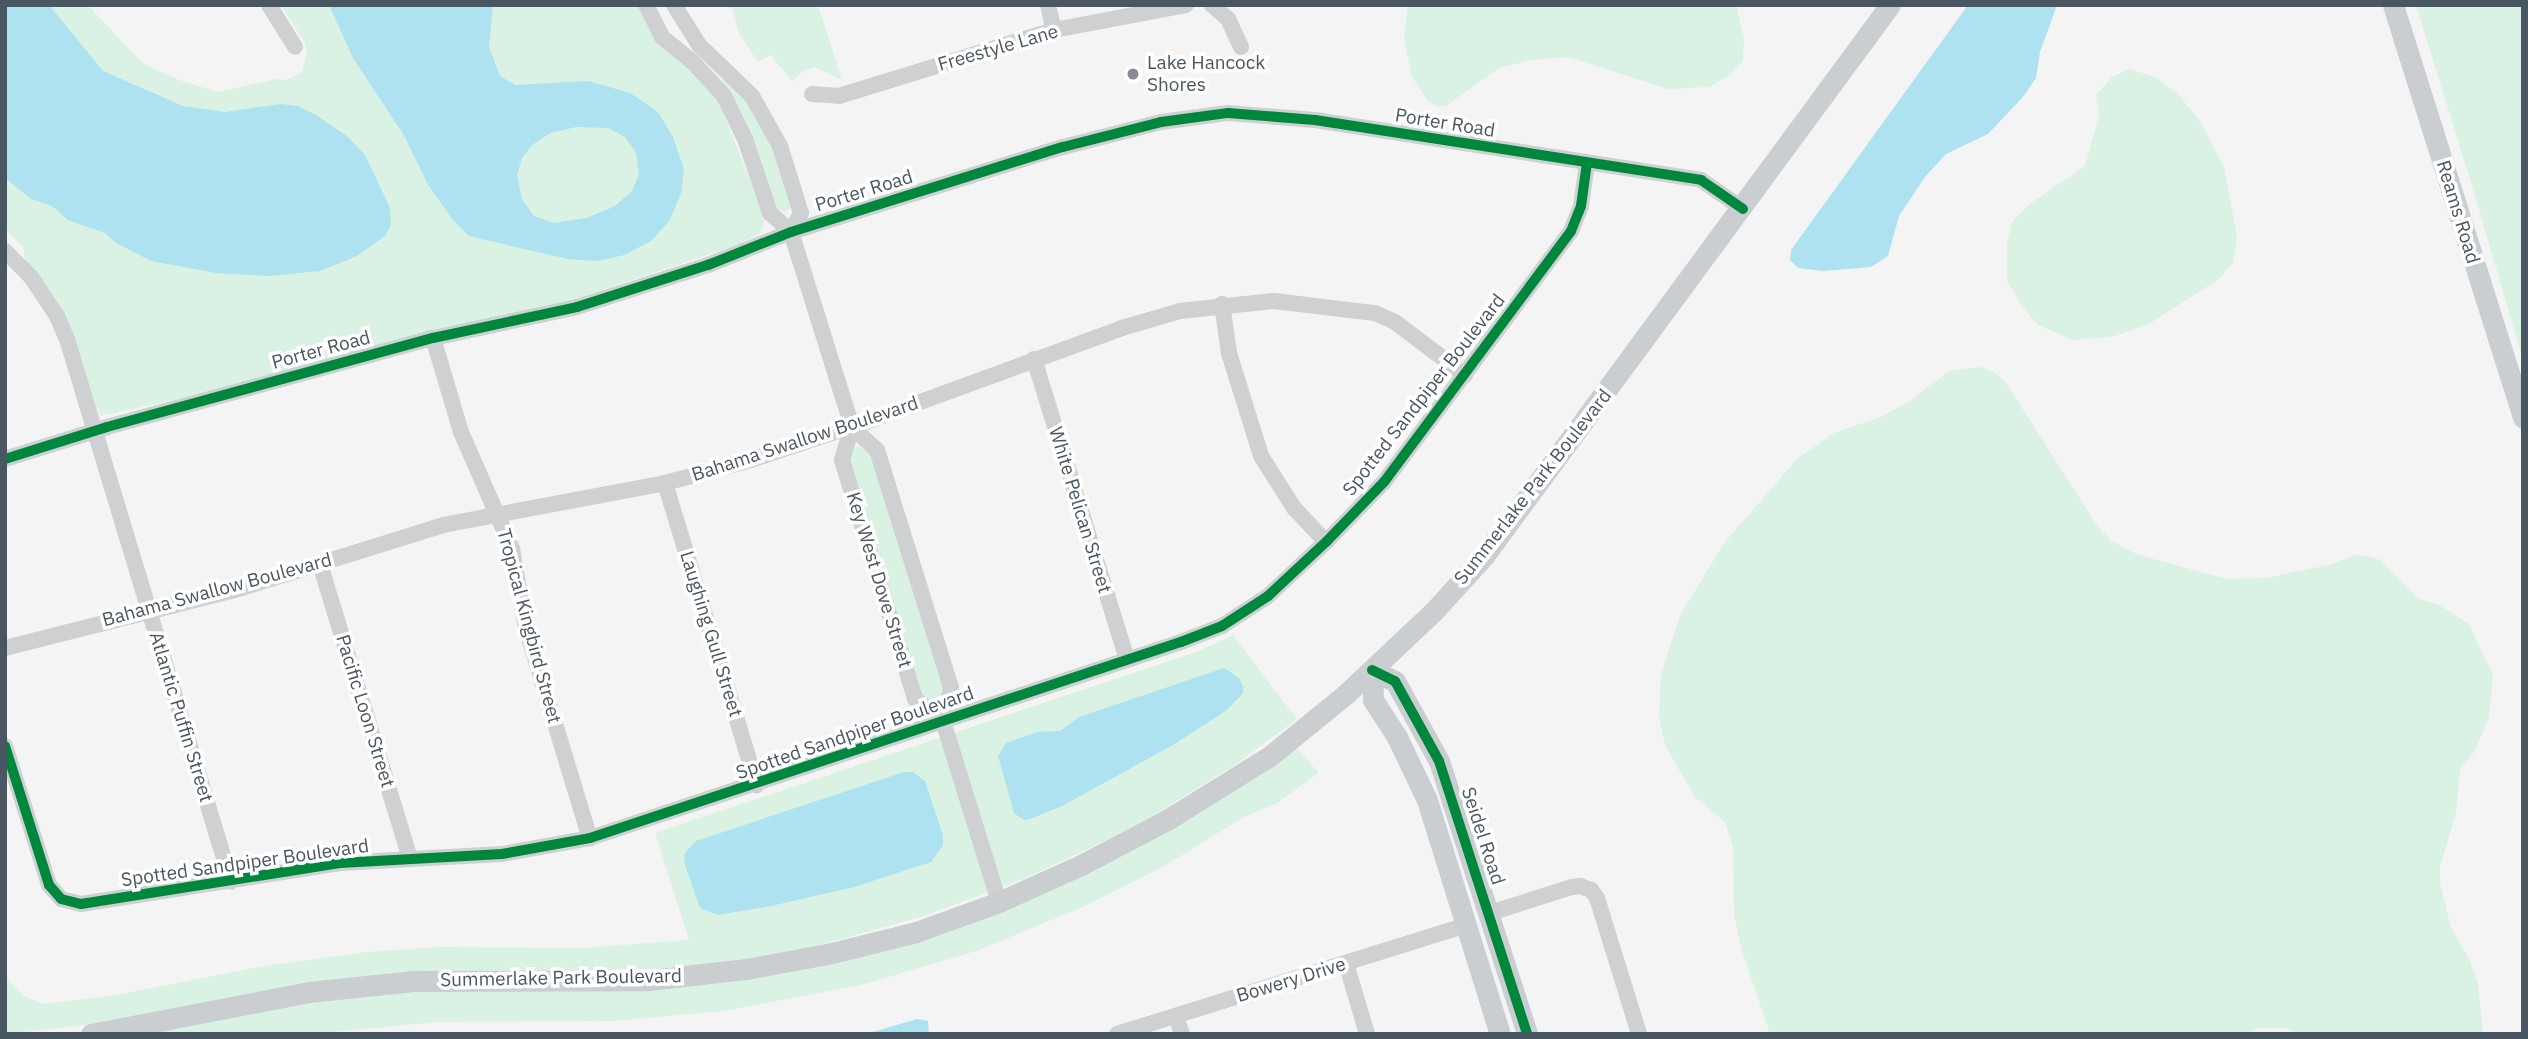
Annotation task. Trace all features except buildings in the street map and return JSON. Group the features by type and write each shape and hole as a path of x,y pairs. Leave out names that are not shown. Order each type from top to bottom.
{"main road":[{"name":"Summerlake Park Boulevard","path":"91,1034 309,992 413,981 649,980 746,969 916,932 999,902 1081,865 1167,820 1270,756 1372,670 1434,611 1485,556 1743,209 1890,5"},
{"name":"Reams Road","path":"2393,5 2523,418"},
{"name":"Seidel Road","path":"1372,670 1395,681 1439,761 1527,1034"},
{"path":"1372,670 1373,700 1397,737 1427,800 1500,1034"}],"street":[{"path":"269,5 295,47"},
{"path":"646,5 662,37 716,72 752,96 780,146 802,213 791,232 771,213 745,139 724,96 716,72 674,5"},
{"path":"1048,5 1054,30"},
{"name":"Freestyle Lane","path":"812,94 839,96 1054,30 1186,5"},
{"path":"1212,5 1228,19 1241,47"},
{"name":"Porter Road","path":"5,459 95,430 433,338 577,307 708,265 791,232 1124,129 1228,113 1315,120 1701,180 1743,209"},
{"name":"Spotted Sandpiper Boulevard","path":"5,746 49,884 61,899 81,904 341,863 502,854 590,838 757,785 1222,626 1268,596 1326,542 1384,482 1571,231 1581,206 1587,163"},
{"name":"Key West Dove Street","path":"791,232 852,427 877,450 951,688 943,721 999,902"},
{"name":"Atlantic Puffin Street","path":"5,251 31,277 57,316 95,430 231,882"},
{"name":"Bahama Swallow Boulevard","path":"5,648 148,609 238,589 443,525 665,483 751,460 852,427 1122,328 1180,311 1222,304 1274,301 1375,313 1395,322 1465,375"},
{"path":"1222,304 1229,353 1261,456 1294,508 1326,542"},
{"name":"Tropical Kingbird Street","path":"433,338 461,432 499,514 517,572 518,597 526,628 590,838"},
{"name":"White Pelican Street","path":"1034,359 1127,660"},
{"name":"Key West Dove Street","path":"852,427 842,460 915,699 943,721"},
{"name":"Laughing Gull Street","path":"665,483 757,785"},
{"name":"Pacific Loon Street","path":"320,564 410,859"},
{"path":"1490,913 1572,887 1580,886 1591,890 1597,898 1639,1034"},
{"name":"Bowery Drive","path":"1117,1034 1466,925"},
{"path":"1346,963 1367,1034"},
{"path":"1176,1016 1182,1034"}],"green space":[{"path":"5,5 88,5 142,63 179,80 218,92 276,79 286,80 302,72 307,52 304,41 280,5 639,5 716,94 765,219 760,233 740,244 564,303 440,329 219,390 101,416 25,260 23,247 5,228"},
{"path":"731,5 818,5 842,80 815,67 803,71 792,82 771,55 758,62 739,33"},
{"path":"1408,5 1736,5 1744,39 1743,61 1730,75 1709,87 1668,89 1568,57 1531,60 1499,68 1447,105 1438,107 1428,101 1412,77 1404,40"},
{"path":"2416,5 2523,5 2523,360 2473,189"},
{"path":"2130,69 2157,78 2179,95 2201,123 2224,167 2237,237 2233,263 2219,279 2149,324 2112,337 2073,340 2038,325 2022,306 2007,281 2007,242 2012,222 2030,204 2085,166 2099,116 2096,95 2112,77"},
{"path":"725,78 748,101 773,144 792,206 786,212 776,209 721,83"},
{"path":"1980,367 1994,372 2006,383 2098,527 2112,541 2136,554 2226,579 2266,578 2333,564 2354,555 2367,556 2381,560 2419,599 2439,605 2469,624 2493,675 2489,717 2475,751 2460,769 2456,813 2440,867 2440,883 2451,928 2469,959 2478,984 2483,1034 2299,1034 2285,1028 2259,1028 2244,1034 1770,1034 1742,951 1734,915 1733,846 1725,822 1695,797 1665,745 1659,717 1661,675 1680,615 1725,542 1797,459 1834,433 1881,417 1910,401 1949,371"},
{"path":"858,446 869,450 943,688 940,698 934,701 922,699 846,458 853,448"},
{"path":"1233,635 1297,719 1239,762 1135,827 1021,880 924,916 812,947 739,960 628,972 551,974 5,1034 5,978 25,996 44,1004 116,995 258,967 366,952 438,947 582,948 689,940 655,833 1199,651"},
{"path":"1289,740 1319,773 1277,803 1246,816 1159,869 1083,907 976,951 861,985 724,1011 612,1021 436,1022 313,1034 91,1034 309,992 751,968 999,902"}],"water":[{"path":"5,5 49,5 103,71 183,106 225,112 281,104 298,106 316,115 347,136 365,155 390,208 391,225 385,236 357,256 320,271 268,276 216,273 151,261 116,243 105,233 68,220 52,206 31,199 5,178"},
{"path":"329,5 493,5 489,47 500,76 515,85 588,81 630,93 658,112 673,137 684,169 681,193 670,220 651,241 624,255 598,261 567,259 469,236 452,219 427,183 405,137 353,58","holes":["576,127 608,128 625,137 636,153 639,174 632,191 615,206 587,218 554,223 534,216 522,199 517,175 522,158 532,145 550,133"]},
{"path":"1968,5 2057,5 2040,52 2036,78 2023,97 1988,134 1946,154 1925,177 1899,216 1888,256 1871,267 1823,271 1798,268 1790,260 1791,250"},
{"path":"1224,668 1239,678 1243,687 1243,693 1227,710 1173,745 1062,806 1024,820 1014,813 998,756 1006,743 1038,732 1060,731 1079,717"},
{"path":"904,772 913,772 925,781 943,835 943,845 931,862 854,887 771,906 718,915 700,908 684,862 685,853 696,841"},
{"path":"917,1019 928,1021 929,1034 866,1034"}],"cycle path":[{"path":"5,459 107,427 433,338 577,307 708,265 791,232 1063,147 1161,122 1228,113 1315,120 1701,180 1743,209"},
{"path":"5,746 49,885 61,899 81,904 340,863 502,854 590,838 1181,642 1222,626 1268,596 1326,542 1384,482 1571,231 1581,206 1587,163"},
{"path":"1372,670 1395,681 1439,761 1527,1034"}],"place":[{"name":"Lake Hancock Shores","path":"1133,74"}]}
